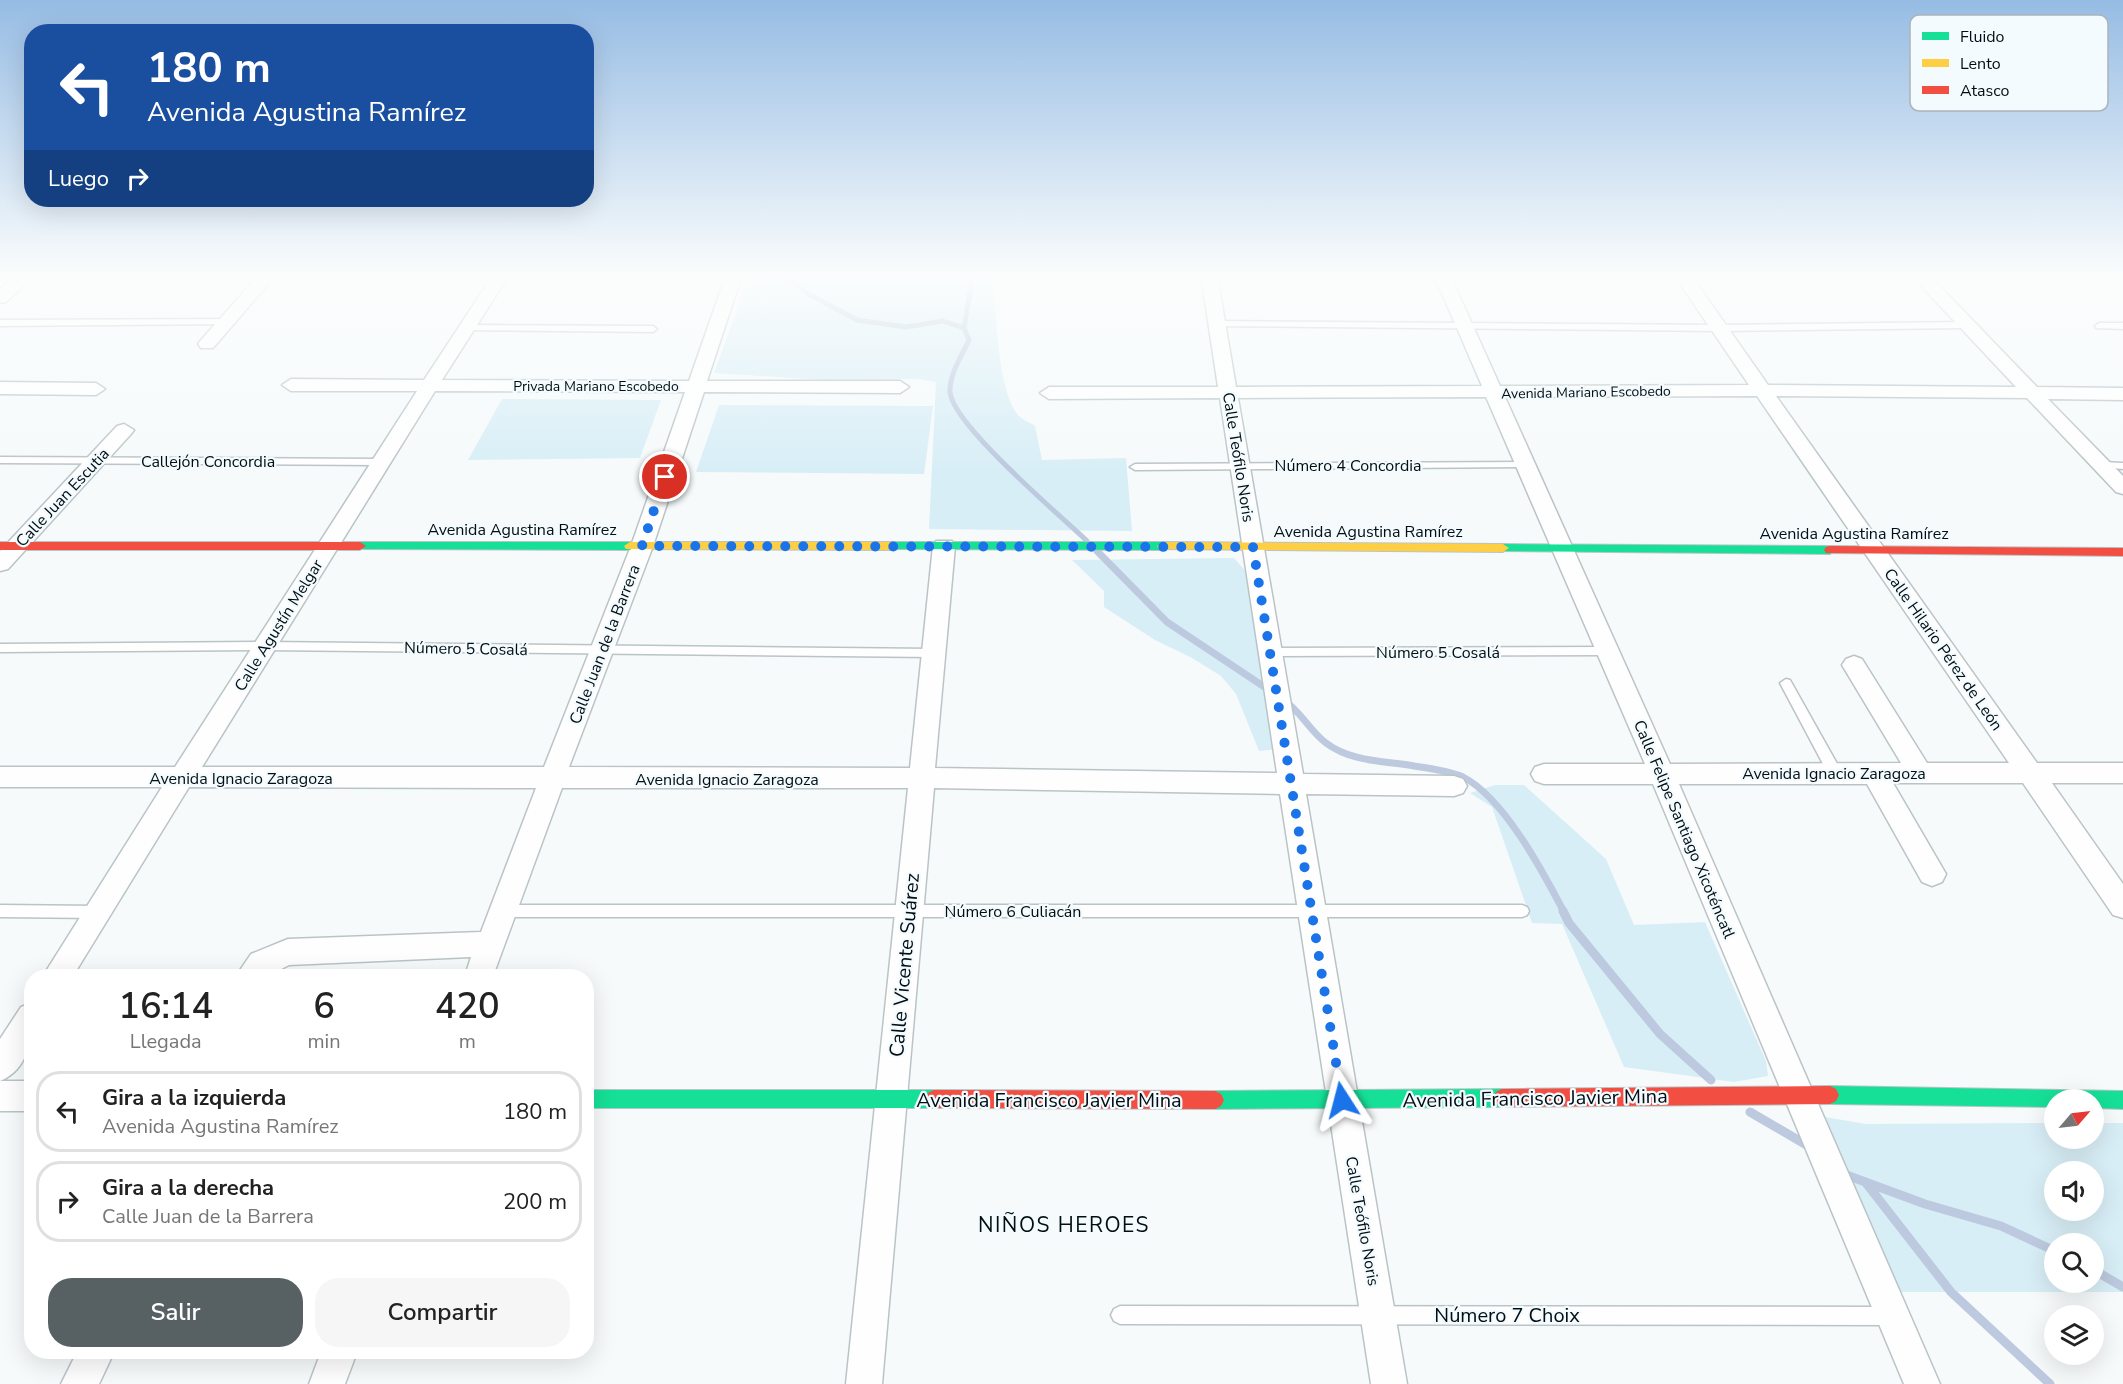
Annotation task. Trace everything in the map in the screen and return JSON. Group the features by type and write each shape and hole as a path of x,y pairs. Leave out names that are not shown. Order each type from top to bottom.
{"street":[{"path":"207,344 211,340"},
{"name":"Calle Agustín Melgar","path":"61,969 380,462 460,340"},
{"name":"Calle Juan de la Barrera","path":"482,969 600,650 642,546 712,340"},
{"name":"Calle Teófilo Noris","path":"1219,340 1389,1384"},
{"name":"Calle Felipe Santiago Xicoténcatl","path":"1470,340 1662,774 1922,1384"},
{"name":"Calle Hilario Pérez de León","path":"1728,340 2123,906"},
{"path":"1980,340 2123,488"},
{"name":"Privada Mariano Escobedo","path":"291,385 900,387"},
{"path":"0,388 96,388"},
{"name":"Avenida Mariano Escobedo","path":"1048,393 1494,393 1764,390 2123,394"},
{"name":"Calle Juan Escutia","path":"0,564 8,546 124,430"},
{"name":"Avenida Agustina Ramírez","path":"8,546 1152,546 2123,552"},
{"name":"Calle Vicente Suárez","path":"864,1384 944,546"},
{"path":"1854,665 1920,773"},
{"path":"1874,773 1932,874"},
{"name":"Avenida Ignacio Zaragoza","path":"1544,774 2123,773"},
{"name":"Avenida Ignacio Zaragoza","path":"0,777 552,780 922,778 1454,786"},
{"path":"256,969 261,963 288,952 491,944"},
{"path":"0,1066 24,1029"},
{"name":"Avenida Francisco Javier Mina","path":"594,1099 1342,1100 1798,1095 2123,1100"},
{"path":"0,1096 24,1096"},
{"path":"79,1384 92,1359"},
{"path":"327,1384 336,1359"}],"lane":[{"name":"Callejón Concordia","path":"0,460 380,462"},
{"name":"Número 4 Concordia","path":"1135,467 1526,465"},
{"path":"2102,465 2123,466"},
{"name":"Número 5 Cosalá","path":"0,648 265,646 933,653"},
{"name":"Número 5 Cosalá","path":"1269,652 1608,651"},
{"path":"1786,683 1835,773"},
{"path":"0,911 98,912"},
{"name":"Número 6 Culiacán","path":"503,911 1522,911"},
{"name":"Número 7 Choix","path":"1120,1315 1894,1316"}],"shaded area":[{"path":"726,340 998,340 1006,389 1019,416 1035,426 1042,460 1126,458 1132,531 929,529 936,382 920,379 825,380 714,373"},
{"path":"502,399 661,400 640,458 468,460"},
{"path":"719,405 933,406 924,474 696,472"},
{"path":"1234,558 1250,576 1280,749 1259,751 1236,694 1221,676 1192,658 1155,640 1104,607 1104,591 1072,560"},
{"path":"1495,785 1524,785 1606,859 1634,925 1705,922 1766,1061 1768,1076 1734,1082 1624,1067 1562,924 1532,923 1492,807 1470,793"},
{"path":"1825,1117 1866,1124 2044,1123 2044,1149 2104,1149 2104,1123 2123,1123 2123,1292 2104,1292 2104,1233 2044,1233 2044,1292 1894,1292"}],"waterway":[{"path":"969,340 956,365 950,386 955,407 987,447 1087,541"},
{"path":"1097,551 1167,622 1269,690"},
{"path":"1284,700 1320,738 1346,754 1368,760 1452,773 1478,787 1493,801 1521,837 1564,912"},
{"path":"1563,911 1569,923 1660,1034 1711,1080"},
{"path":"1750,1112 1810,1147"},
{"path":"1841,1173 1925,1204 2001,1226 2044,1246"},
{"path":"1866,1183 1951,1292 2050,1384"},
{"path":"2104,1276 2123,1287"}],"traffic: fast":[{"path":"360,546 630,546"},
{"path":"890,546 1163,546"},
{"path":"1503,548 1830,550"},
{"path":"1830,1095 2123,1100"},
{"path":"1215,1100 1502,1098"},
{"path":"594,1099 934,1099"}],"traffic: slow":[{"path":"630,546 890,546"},
{"path":"1163,546 1503,548"}],"traffic: jam":[{"path":"0,546 360,546"},
{"path":"1830,550 2123,552"},
{"path":"1502,1098 1830,1095"},
{"path":"934,1099 1215,1100"}],"district":[{"name":"NIÑOS HEROES","path":"1064,1225"}],"route":[{"path":"665,477 642,546 1253,547 1342,1100"}]}
